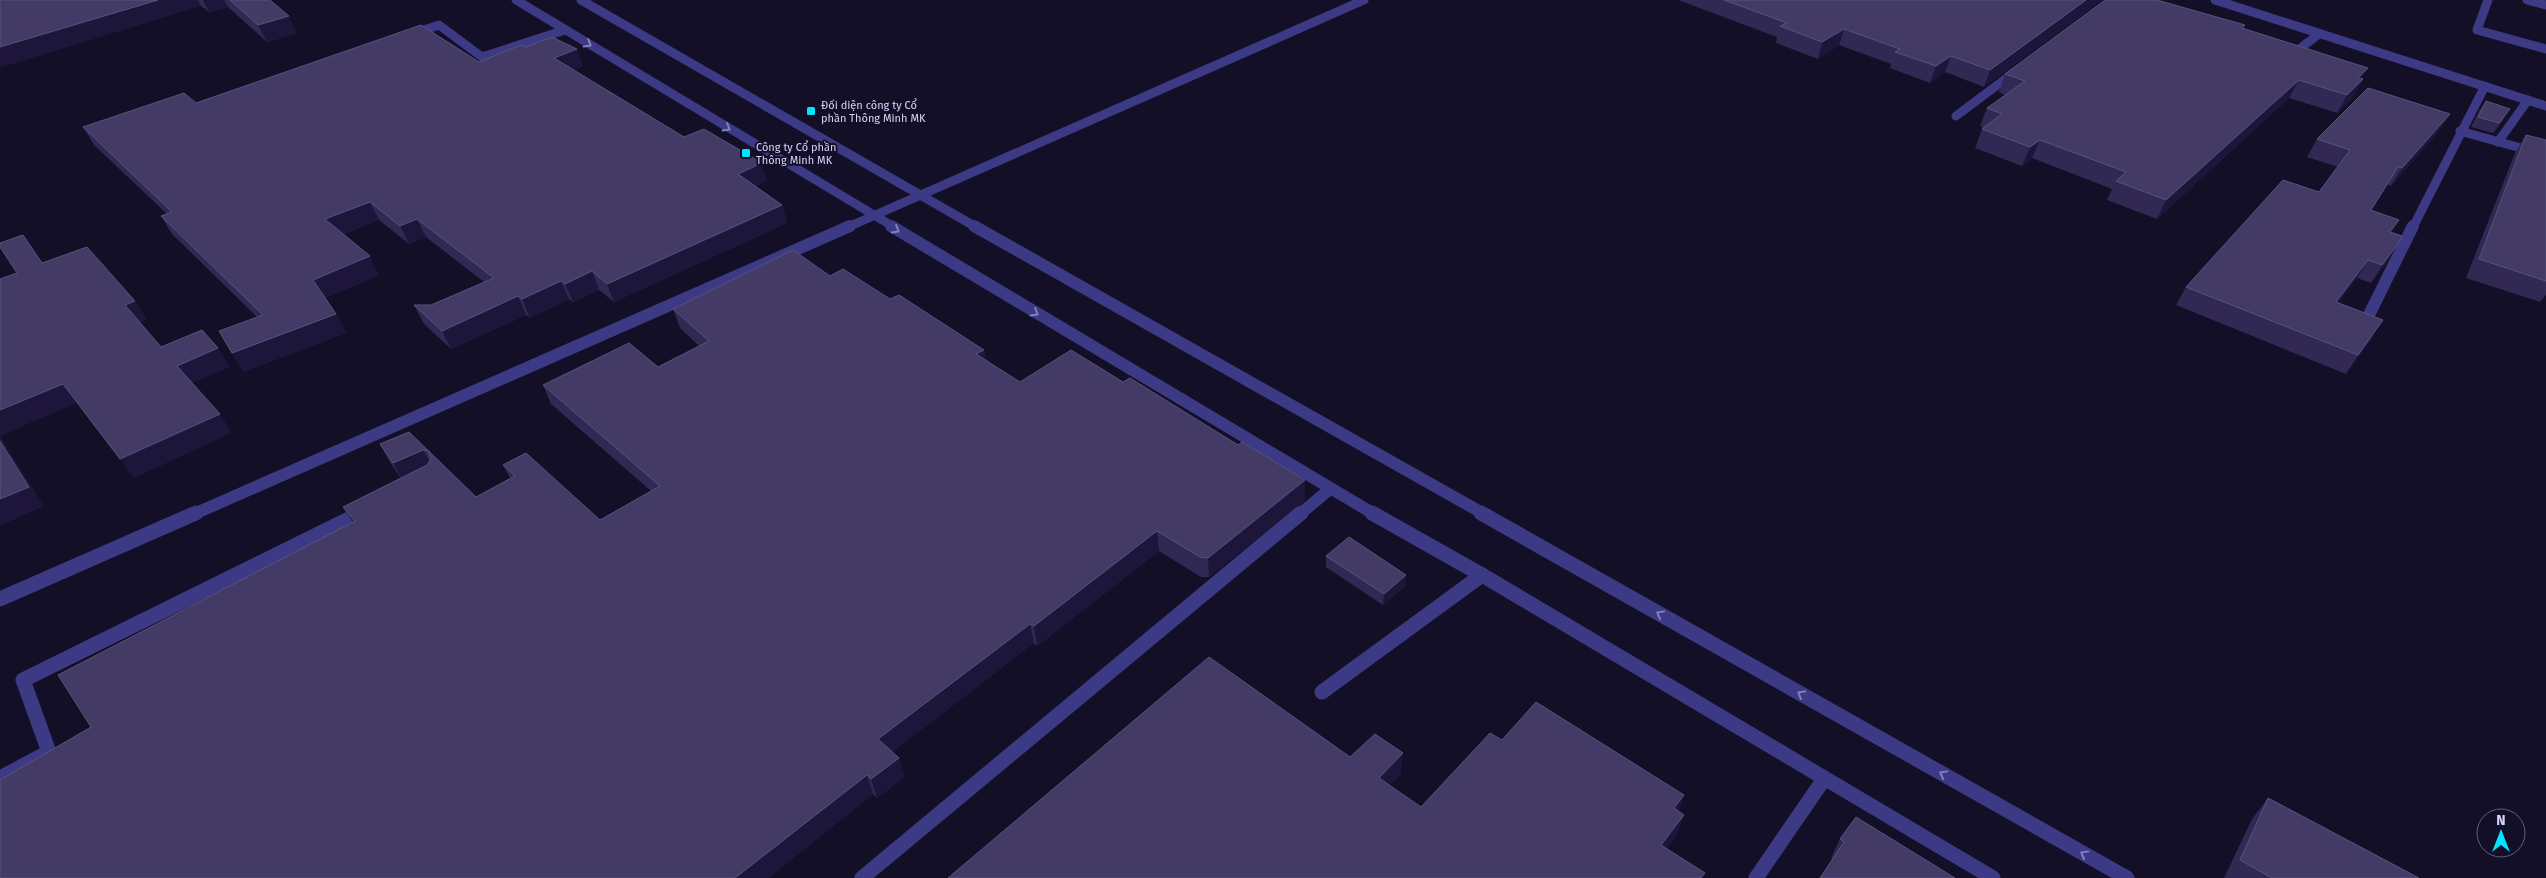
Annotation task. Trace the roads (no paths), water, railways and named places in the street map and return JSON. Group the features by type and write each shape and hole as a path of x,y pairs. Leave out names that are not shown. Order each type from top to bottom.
{"street":[{"path":"516,0 1330,489 1482,575 1993,878"},
{"path":"581,0 920,195 2127,878"},
{"path":"0,599 1364,0"},
{"path":"2215,0 2546,106"},
{"path":"2488,0 2476,30 2546,49"},
{"path":"2528,0 2546,5"},
{"path":"403,37 439,25 482,57 565,30"},
{"path":"2275,47 2294,53 2319,34"},
{"path":"1956,116 2026,64"},
{"path":"2364,326 2460,131 2485,86"},
{"path":"2498,142 2521,113 2528,100"},
{"path":"2460,131 2546,155"},
{"path":"862,878 1330,489"},
{"path":"0,778 49,752 23,680 380,504"},
{"path":"1322,692 1482,575"},
{"path":"1756,878 1824,779"}],"place":[{"name":"Đối diện công ty Cổ phần Thông Minh MK","path":"811,111"},
{"name":"Công ty Cổ phần Thông Minh MK","path":"746,153"}]}
